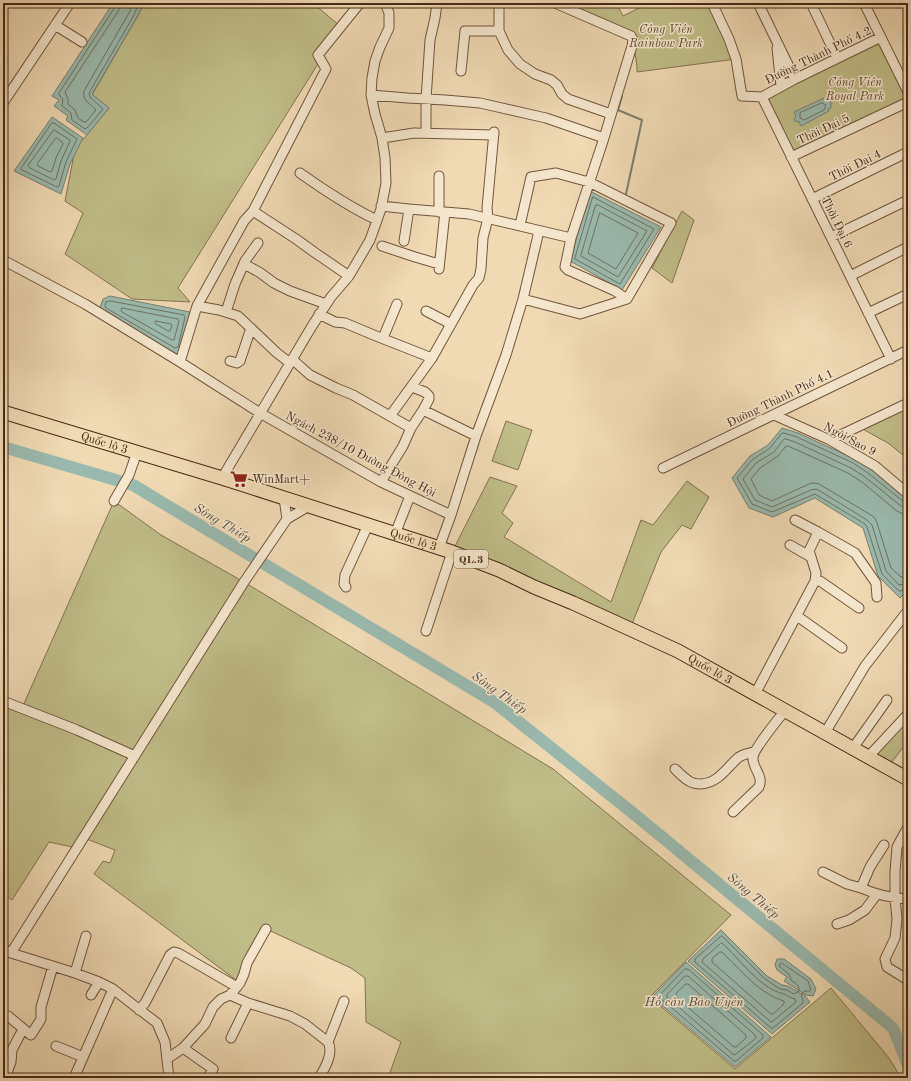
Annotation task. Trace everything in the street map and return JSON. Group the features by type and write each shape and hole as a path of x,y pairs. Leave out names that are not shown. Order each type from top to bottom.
{"highway":[{"name":"Quốc lộ 3","path":"3,412 222,478 446,550 500,570 534,587 573,603 678,651 908,779"}],"street":[{"path":"3,103 70,3"},
{"path":"180,362 197,306 244,221 253,211 326,69 318,55 360,3"},
{"path":"222,478 319,314 349,276 370,240 377,220 386,183 386,158 382,138 374,114 371,95 375,61 389,28 389,13 385,3"},
{"path":"426,133 426,99 430,40 436,18 437,3"},
{"path":"498,3 499,31 508,50 520,64 535,74 551,80 568,99 611,114"},
{"path":"555,3 631,36 633,41 604,138 571,238 565,267 568,270 627,299"},
{"name":"Đường Thành Phố 4.2","path":"712,3 729,39 736,59 742,96 762,97 881,37"},
{"path":"758,3 795,80"},
{"path":"810,3 837,58"},
{"path":"864,3 908,92"},
{"path":"56,25 82,42"},
{"path":"461,71 465,31 499,31"},
{"path":"776,41 782,86"},
{"path":"371,95 480,103 546,118 604,138"},
{"name":"Thời Đại 6","path":"762,97 891,359"},
{"name":"Thời Đại 5","path":"792,157 908,102"},
{"path":"382,138 414,133 494,133 487,208 488,218 483,238 479,278 432,358 390,416"},
{"name":"Thời Đại 4","path":"812,199 908,152"},
{"path":"520,225 531,177 556,172 589,182 671,223 627,299 580,314 523,299"},
{"path":"300,173 330,194 377,220"},
{"path":"382,246 439,267 442,212 439,176"},
{"path":"831,236 908,200"},
{"path":"381,206 469,214 571,238"},
{"path":"404,241 409,209"},
{"path":"253,211 349,276"},
{"path":"426,631 446,550 451,516 476,436 506,355 523,299 539,231"},
{"path":"226,312 235,284 244,264 258,243"},
{"path":"850,276 908,246"},
{"name":"Ngách 238/10 Đường Đông Hội","path":"3,260 85,304 260,413 381,482 451,516"},
{"path":"244,264 286,289 326,304"},
{"path":"868,313 908,294"},
{"path":"383,338 397,304"},
{"path":"197,306 238,316 277,353 310,375 353,395 411,428"},
{"path":"426,311 452,324"},
{"path":"319,314 335,322 345,323 432,358"},
{"path":"230,361 237,363 240,361 251,328"},
{"name":"Đường Thành Phố 4.1","path":"663,468 908,350"},
{"path":"381,482 429,399 429,396 425,392 412,387"},
{"path":"830,440 908,403"},
{"path":"423,410 476,436"},
{"name":"Ngôi Sao 9","path":"774,415 830,440 875,466 908,494"},
{"path":"115,500 129,475 137,452"},
{"path":"395,534 410,496"},
{"path":"284,498 286,519"},
{"path":"169,1078 165,1042 157,1023 113,989 99,982 7,951 135,756 244,582 286,519 310,506"},
{"path":"795,520 855,553 876,582 877,597"},
{"path":"346,587 344,584 345,575 368,525"},
{"path":"756,694 816,581 816,573 809,551 818,532"},
{"path":"790,545 811,557"},
{"path":"816,581 820,581 859,608"},
{"path":"825,733 865,666 906,613 908,615"},
{"path":"797,616 842,648"},
{"path":"853,748 887,700"},
{"path":"3,701 77,730 135,756"},
{"path":"733,812 759,787 761,782 753,763 754,752 785,710"},
{"path":"869,756 908,714"},
{"path":"675,769 689,782 698,784 707,783 722,774 740,757 747,753 754,752"},
{"path":"908,827 897,847 895,872 897,920 895,938 885,959 887,967 908,980"},
{"path":"861,888 870,867 884,845"},
{"path":"823,872 847,884 877,894 895,899 908,900"},
{"path":"837,924 849,920 865,910 877,894"},
{"path":"167,1059 183,1048 205,1024 213,1007 221,999 230,995 240,984 247,963 266,929"},
{"path":"75,973 86,936"},
{"path":"139,1010 145,1003 170,955 174,952 237,987"},
{"path":"3,1014 8,1016 31,1035 41,1019 41,1007 53,966"},
{"path":"91,995 99,982"},
{"path":"74,1078 113,989"},
{"path":"230,995 248,1003 290,1016 305,1024 328,1042 330,1045 329,1057 325,1068 318,1078"},
{"path":"328,1042 344,1001"},
{"path":"231,1038 248,1003"},
{"path":"4,1078 11,1062 7,1048 23,1028"},
{"path":"56,1046 83,1057"},
{"path":"183,1048 212,1069 208,1078"}],"green space":[{"path":"144,3 313,3 341,27 178,288 190,302 132,299 65,254 83,213 65,201 75,149 109,108 92,95"},
{"name":"Công Viên Rainbow Park","path":"556,3 616,3 623,16 649,3 712,3 736,59 637,72 633,38"},
{"name":"Công Viên Royal Park","path":"881,37 908,92 908,102 791,157 762,97"},
{"path":"682,211 694,220 672,283 652,268"},
{"path":"908,403 908,459 888,443 859,427"},
{"path":"506,421 532,430 518,470 492,461"},
{"path":"490,477 517,486 502,513 513,523 504,537 611,602 641,520 653,525 687,481 709,497 691,529 682,525 661,552 630,629 452,552"},
{"path":"114,501 161,535 244,582 553,769 731,915 650,997 735,1069 831,988 889,1058 901,1078 388,1078 401,1042 366,1022 365,978 351,968 266,929 240,983 94,874 103,861 110,863 115,850 84,838 77,848 49,842 12,900 3,894 3,701 22,708"},
{"path":"908,715 908,741 888,767 869,756"}],"water":[{"path":"113,3 144,3 92,94 109,108 87,135 66,120 68,116 54,106 59,100 52,96"},
{"path":"824,98 825,100 829,100 831,102 831,108 828,109 829,111 801,126 799,122 795,121 794,119 796,116 794,112"},
{"path":"52,117 83,138 70,164 61,194 14,171"},
{"path":"590,191 661,227 622,290 570,261"},
{"path":"110,296 190,312 180,356 102,310 100,308 103,299"},
{"path":"782,428 798,433 855,459 871,469 908,500 908,590 900,598 878,576 863,528 815,498 773,517 749,508 732,478 750,456 768,445"},
{"path":"721,930 767,976 805,996 810,1002 772,1034 688,961"},
{"path":"777,959 784,959 811,979 816,989 813,996 806,995 784,981 787,977 777,970 775,965"},
{"name":"Hồ câu Bảo Uyên","path":"686,962 771,1037 735,1067 652,997"}],"waterway":[{"path":"622,96 618,110 642,120 626,194"},
{"name":"Sông Thiếp","path":"3,447 133,485 494,702 639,818 893,1028 908,1065"}],"place":[{"name":"WinMart+","path":"239,479"}]}
